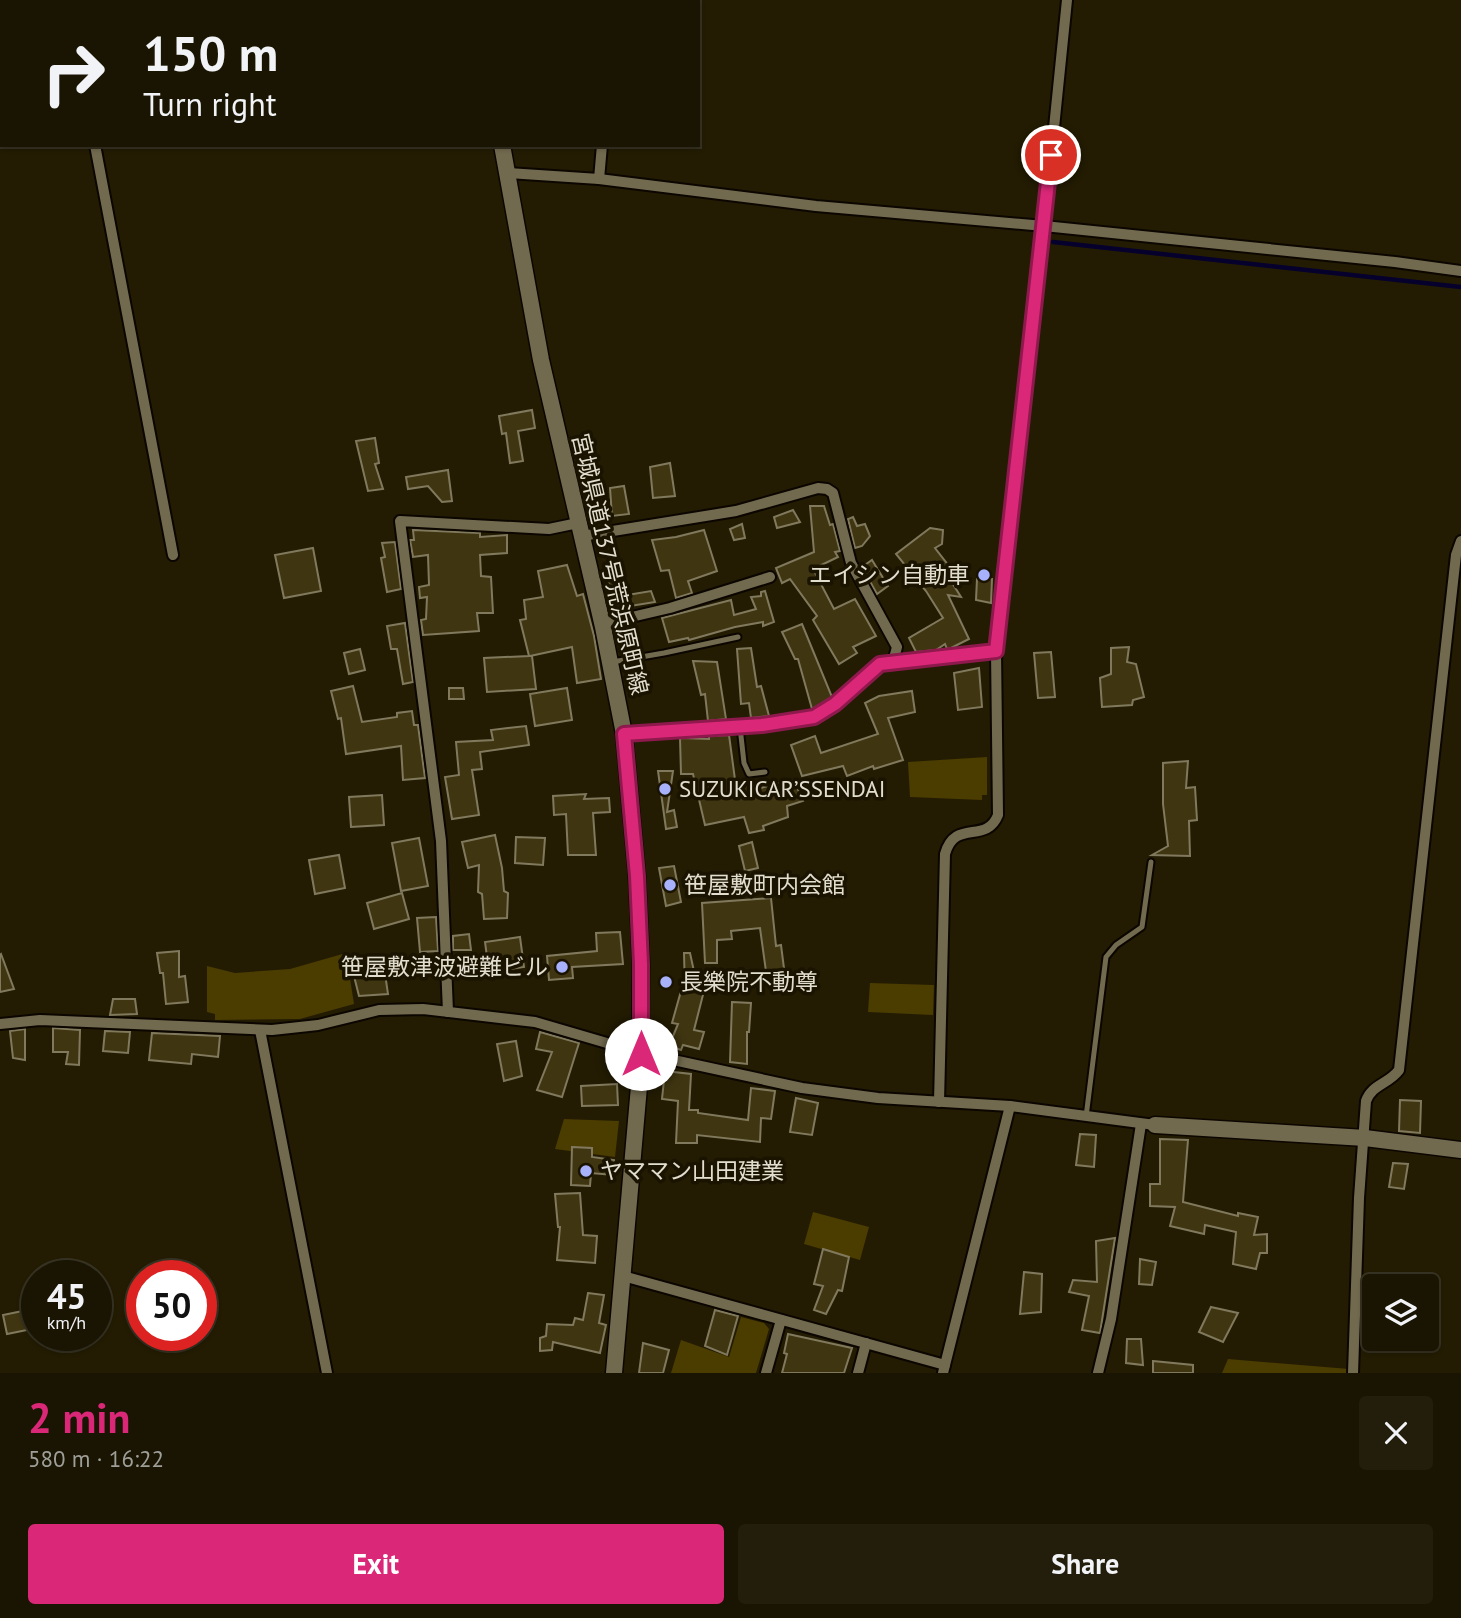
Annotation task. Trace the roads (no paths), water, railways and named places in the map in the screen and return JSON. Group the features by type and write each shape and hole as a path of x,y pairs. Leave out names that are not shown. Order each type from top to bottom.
{"main road":[{"name":"宮城県道137号荒浜原町線","path":"502,147 541,360 624,734 638,889 641,1054 614,1373"},
{"path":"1148,1125 1365,1138 1461,1150"}],"street":[{"path":"939,1102 945,854 948,843 953,838 987,829 995,825 998,816 996,651 1067,0"},
{"path":"95,147 173,555"},
{"path":"599,179 602,147"},
{"path":"508,173 599,179 816,206 1044,226 1461,271"},
{"path":"448,1012 442,841 400,521 580,530 723,513 818,488 827,489 833,493 851,564 897,647 893,662"},
{"path":"1353,1373 1359,1198 1366,1101 1370,1092 1394,1077 1399,1070 1456,555 1461,541"},
{"path":"610,622 670,608 770,577"},
{"path":"624,734 740,727 814,717 835,704 880,664 996,651"},
{"path":"0,1024 40,1020 260,1030 318,1025 379,1010 448,1012 535,1022 641,1054 802,1088 878,1098 1010,1106 1148,1125 1098,1373"},
{"path":"260,1030 327,1373"},
{"path":"623,1276 866,1343 944,1369 1010,1106"},
{"path":"766,1373 780,1320"},
{"path":"858,1373 866,1343"}],"lane":[{"path":"618,661 738,637"},
{"path":"740,727 744,763 749,774 765,772"},
{"path":"1086,1117 1106,957 1116,945 1142,927 1151,862"}],"waterway":[{"path":"1053,242 1461,287"}],"place":[{"name":"エイシン自動車","path":"984,575"},
{"name":"SUZUKICAR’SSENDAI","path":"665,789"},
{"name":"笹屋敷町内会館","path":"670,885"},
{"name":"笹屋敷津波避難ビル","path":"562,967"},
{"name":"長樂院不動尊","path":"666,982"},
{"name":"ヤママン山田建業","path":"586,1171"}]}
